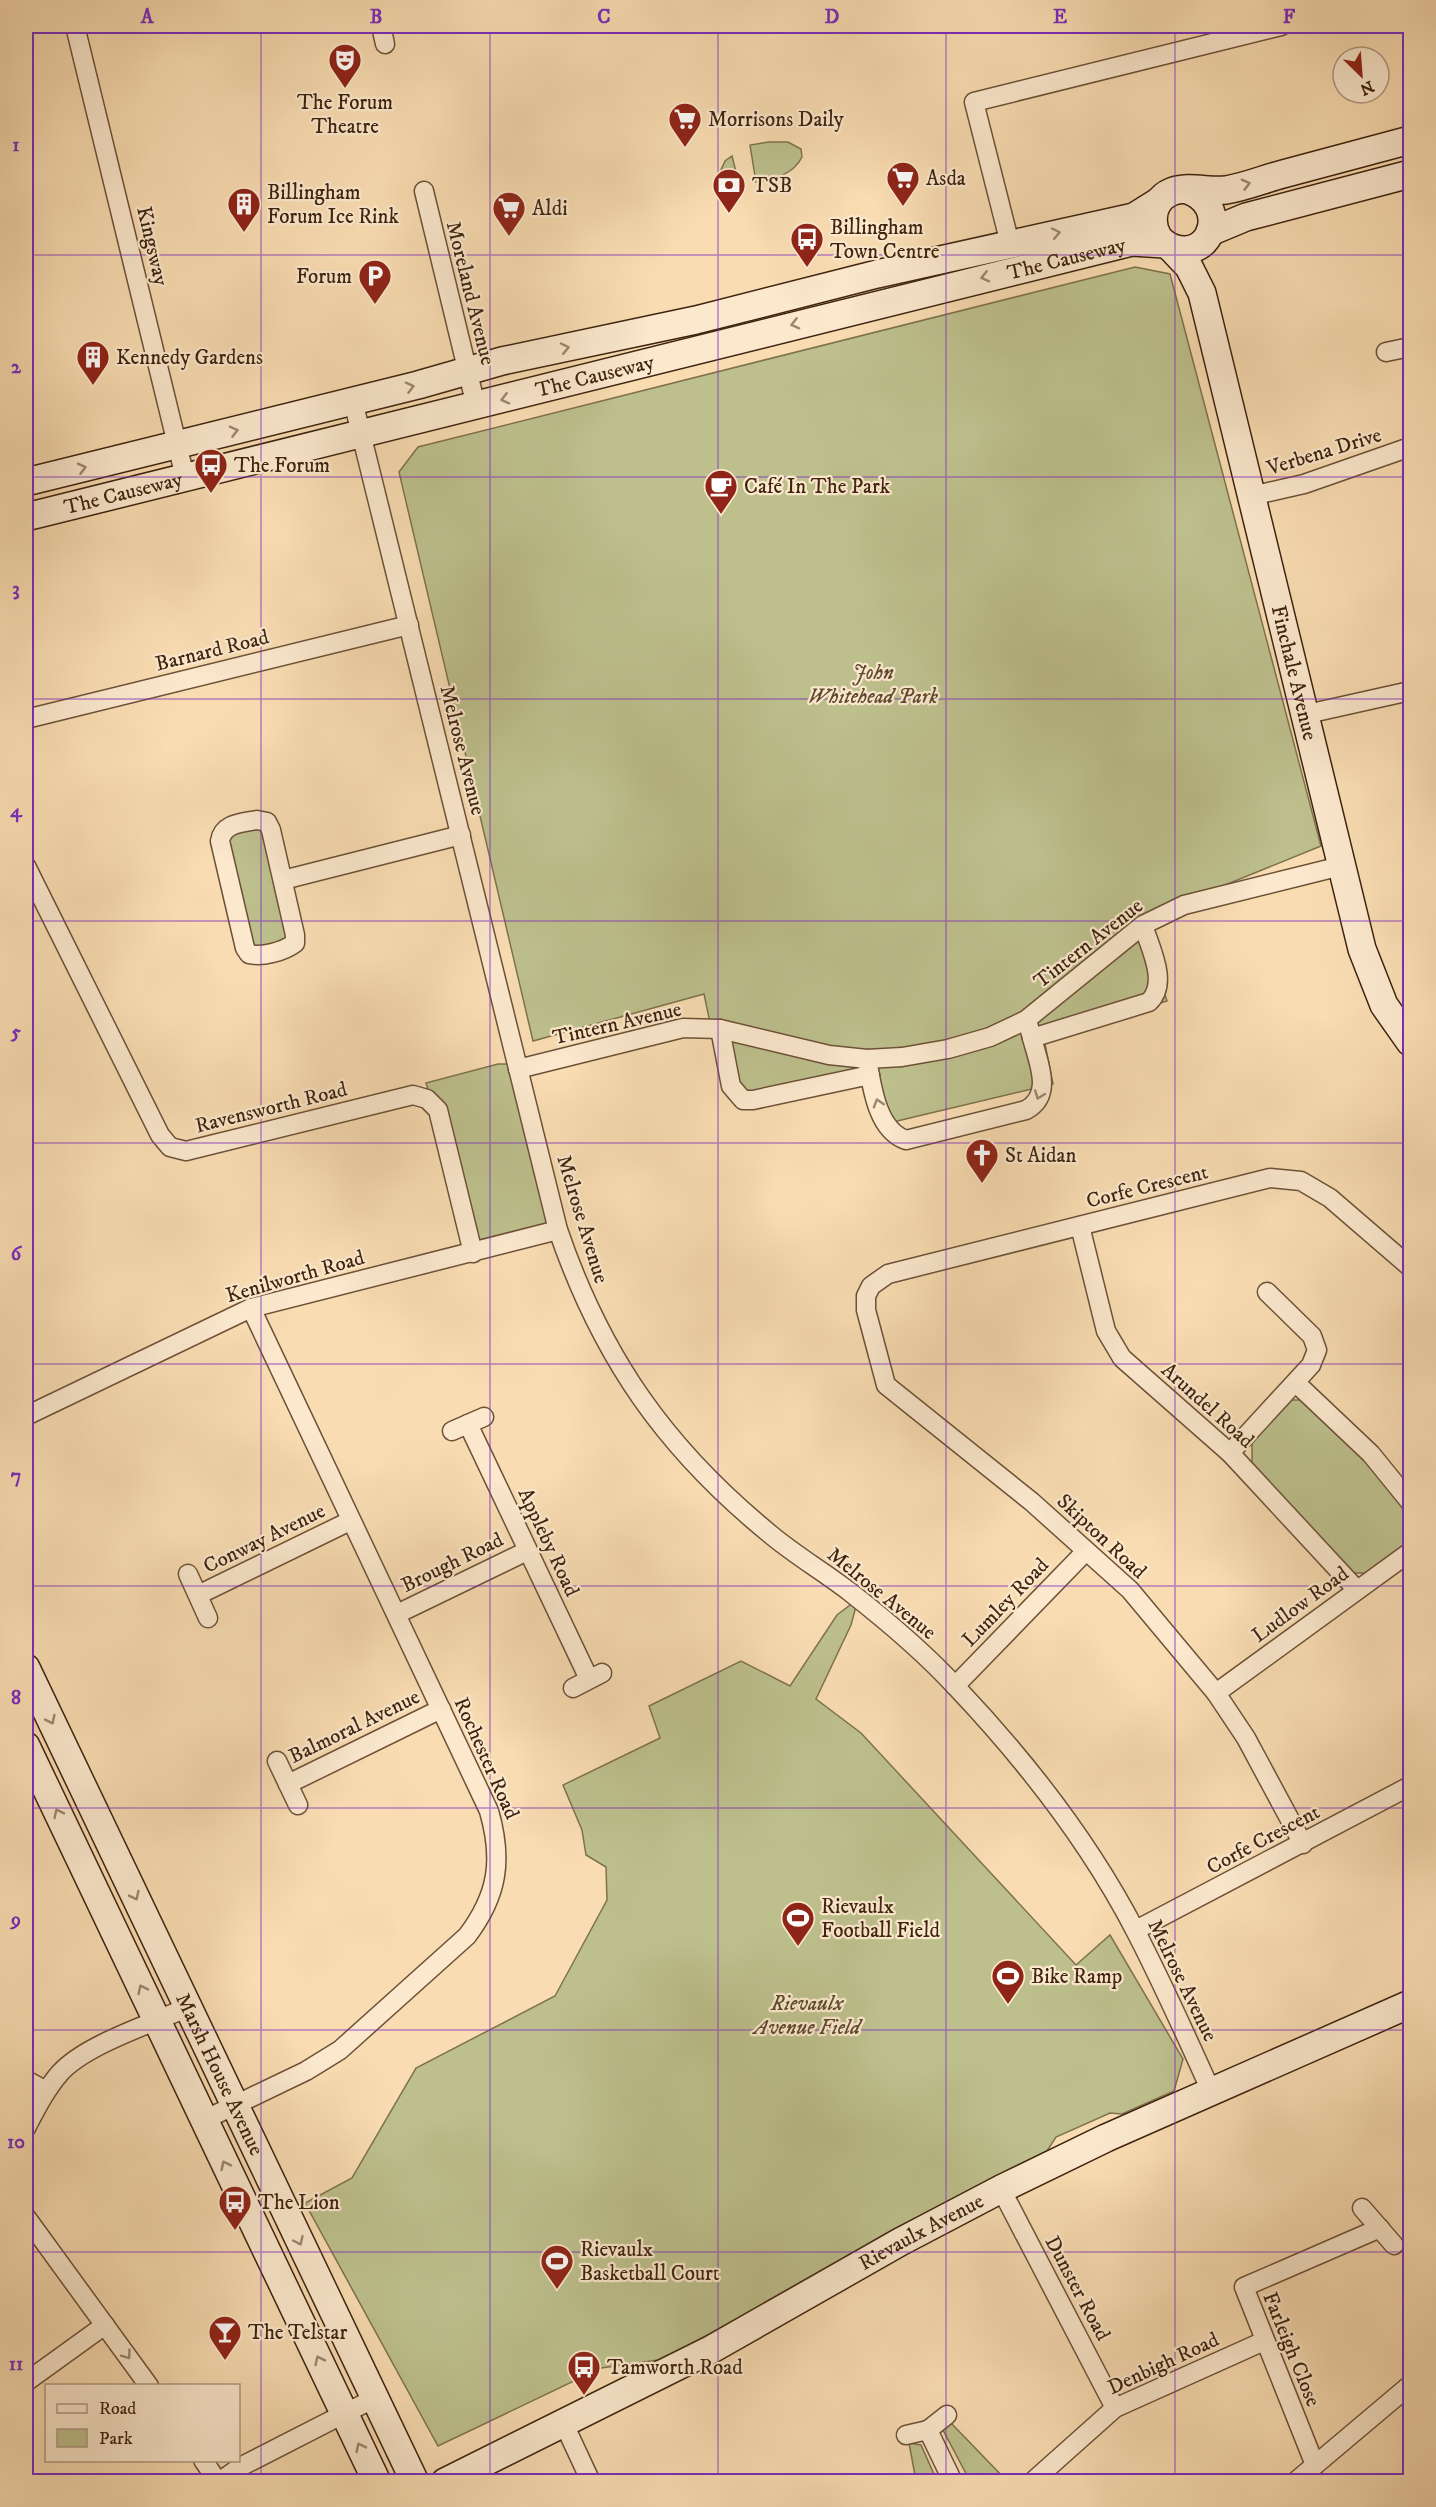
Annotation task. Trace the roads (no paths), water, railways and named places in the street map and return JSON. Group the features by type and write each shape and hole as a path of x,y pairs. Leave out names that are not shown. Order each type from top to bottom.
{"street":[{"name":"Kingsway","path":"75,26 185,477"},
{"path":"1010,244 974,102 1281,26"},
{"name":"The Causeway","path":"26,482 467,371 696,320 1010,244 1134,217 1170,192 1188,189 1225,190 1410,140"},
{"name":"The Causeway","path":"26,517 1132,242 1192,249 1208,236 1246,217 1410,174"},
{"path":"1188,189 1203,197 1210,205 1213,217 1208,236"},
{"name":"Moreland Avenue","path":"424,191 426,210 476,406"},
{"path":"1158,202 1152,220 1155,231 1168,246"},
{"name":"Finchale Avenue","path":"1202,293 1208,236"},
{"name":"Finchale Avenue","path":"1168,246 1189,267 1202,293 1307,714 1341,866 1373,981 1384,1005 1410,1042"},
{"path":"1386,352 1410,347"},
{"name":"Melrose Avenue","path":"353,401 558,1230 573,1274 610,1352 653,1416 680,1448 747,1514 850,1592 955,1686 1026,1764 1068,1820 1136,1930 1211,2091"},
{"name":"Verbena Drive","path":"1251,496 1304,484 1410,447"},
{"name":"Barnard Road","path":"26,718 409,625"},
{"path":"1307,714 1410,691"},
{"path":"257,820 267,822 283,880 295,943 287,949 256,956 249,954 220,841 222,832 229,826 257,820"},
{"path":"283,880 461,835"},
{"name":"Ravensworth Road","path":"26,866 160,1135 170,1147 186,1151 413,1095 427,1099 438,1110 473,1252"},
{"name":"Tintern Avenue","path":"518,1069 683,1028 720,1029 829,1055 868,1067 948,1049 990,1037 1026,1020 1143,925 1184,905 1341,866"},
{"path":"1032,1038 1149,1002 1157,994 1160,983 1143,925"},
{"path":"720,1029 731,1086 743,1100 753,1100 868,1067 885,1124 896,1137 906,1140 1026,1110 1035,1105 1041,1096 1043,1084 1026,1020"},
{"name":"Corfe Crescent","path":"871,1286 888,1274 1270,1178 1301,1181 1330,1198 1410,1268"},
{"name":"Arundel Road","path":"1080,1226 1106,1331 1122,1358 1230,1453 1357,1590"},
{"name":"Kenilworth Road","path":"26,1416 251,1308 558,1230"},
{"name":"Skipton Road","path":"871,1286 866,1296 866,1310 886,1385 1032,1502 1130,1590 1216,1693 1246,1738 1303,1844"},
{"path":"1230,1453 1296,1383 1311,1365 1317,1350 1312,1336 1267,1292"},
{"name":"Rochester Road","path":"204,2120 306,2071 339,2050 467,1936 479,1920 492,1892 498,1863 497,1837 489,1811 251,1308"},
{"path":"1296,1383 1371,1454 1410,1502"},
{"name":"Appleby Road","path":"468,1424 588,1680"},
{"name":"Conway Avenue","path":"198,1595 350,1521"},
{"name":"Brough Road","path":"397,1614 528,1551"},
{"name":"Lumley Road","path":"955,1686 1086,1551"},
{"name":"Ludlow Road","path":"1216,1693 1410,1552"},
{"name":"Conway Avenue","path":"188,1574 208,1618"},
{"name":"Marsh House Avenue","path":"26,1668 415,2481"},
{"name":"Balmoral Avenue","path":"288,1784 441,1709"},
{"name":"Marsh House Avenue","path":"26,1746 376,2481"},
{"name":"Balmoral Avenue","path":"277,1761 298,1805"},
{"name":"Corfe Crescent","path":"1136,1930 1410,1786"},
{"name":"Rievaulx Avenue","path":"445,2481 712,2349 900,2242 1001,2189 1106,2138 1410,2004"},
{"path":"26,2128 46,2091 60,2073 83,2055 188,2007"},
{"path":"26,2080 46,2091"},
{"name":"Dunster Road","path":"1001,2189 1116,2408"},
{"path":"1362,2208 1394,2245"},
{"path":"26,2217 147,2384"},
{"name":"Farleigh Close","path":"1315,2465 1244,2292 1247,2284 1380,2229"},
{"path":"26,2382 105,2325"},
{"name":"Denbigh Road","path":"1032,2481 1116,2408 1264,2341"},
{"path":"1295,2481 1410,2385"},
{"path":"204,2462 218,2481 240,2467 375,2398"},
{"path":"906,2435 928,2430 947,2415"},
{"path":"564,2424 591,2481"},
{"path":"928,2430 953,2481"}],"place":[{"name":"The Forum Theatre","path":"345,89"},
{"name":"Morrisons Daily","path":"685,148"},
{"name":"Asda","path":"903,207"},
{"name":"TSB","path":"729,214"},
{"name":"Billingham Forum Ice Rink","path":"244,233"},
{"name":"Aldi","path":"509,237"},
{"name":"Billingham Town Centre","path":"807,268"},
{"name":"Forum","path":"375,305"},
{"name":"Kennedy Gardens","path":"93,386"},
{"name":"The Forum","path":"211,494"},
{"name":"Café In The Park","path":"721,515"},
{"name":"St Aidan","path":"982,1184"},
{"name":"Rievaulx Football Field","path":"798,1947"},
{"name":"Bike Ramp","path":"1008,2005"},
{"name":"The Lion","path":"235,2231"},
{"name":"Rievaulx Basketball Court","path":"557,2290"},
{"name":"The Telstar","path":"225,2361"},
{"name":"Tamworth Road","path":"584,2396"}],"park label":[{"name":"John Whitehead Park","path":"873,684"},
{"name":"Rievaulx Avenue Field","path":"807,2015"}]}
